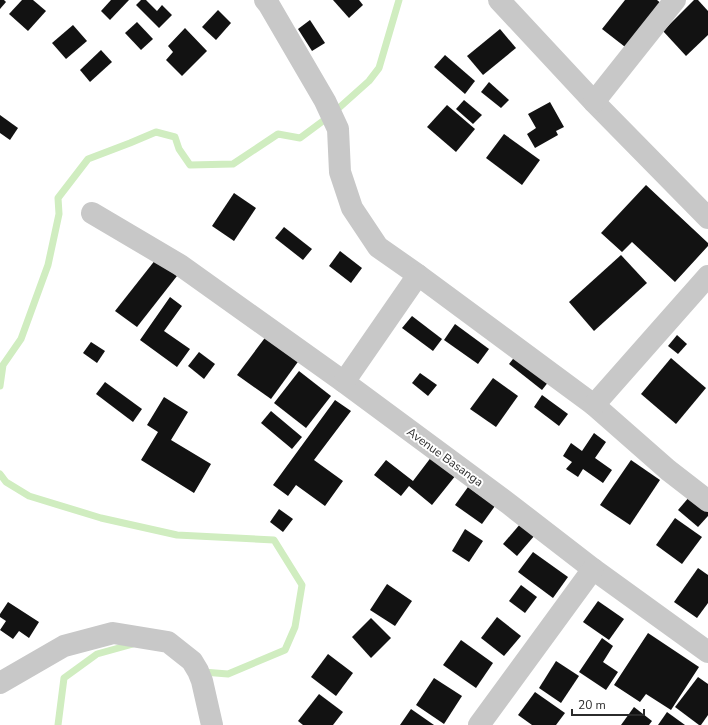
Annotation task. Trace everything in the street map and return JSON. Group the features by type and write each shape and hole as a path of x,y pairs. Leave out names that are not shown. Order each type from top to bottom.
{"street":[{"path":"265,0 325,101 338,129 340,172 352,208 378,247 594,405 668,470 708,501"},
{"path":"499,0 594,102 708,218"},
{"path":"594,102 675,0"},
{"name":"Avenue Basanga","path":"92,213 180,265 344,382 509,504 593,569 708,652"},
{"path":"344,382 418,275"},
{"path":"594,405 708,276"},
{"path":"479,725 593,569"},
{"path":"0,683 64,646 113,633 168,642 192,661 198,671 202,681 212,725"}],"building":[{"path":"0,0 4,0 6,2 0,9"},
{"path":"22,0 33,0 46,11 28,31 9,14"},
{"path":"111,0 129,0 110,20 101,11"},
{"path":"141,0 146,0 157,11 162,5 172,15 159,28 136,5"},
{"path":"333,0 359,0 363,5 349,18"},
{"path":"625,0 657,0 664,6 629,50 602,29"},
{"path":"694,0 698,0 708,11 708,35 686,56 663,31"},
{"path":"218,10 231,23 216,40 202,27"},
{"path":"310,20 325,43 312,51 298,29"},
{"path":"137,22 153,39 141,50 125,33"},
{"path":"73,25 87,41 66,59 52,43"},
{"path":"185,28 207,51 182,76 166,60 173,52 168,46"},
{"path":"500,29 516,48 483,75 467,56"},
{"path":"101,50 112,62 90,82 80,70"},
{"path":"445,55 475,81 465,94 434,67"},
{"path":"489,82 509,100 501,108 481,92"},
{"path":"464,100 482,115 473,124 456,109"},
{"path":"550,102 564,127 556,131 558,135 535,148 527,134 536,128 528,114"},
{"path":"447,105 475,129 456,152 427,127"},
{"path":"0,115 18,128 10,140 0,133"},
{"path":"504,134 540,160 522,185 486,158"},
{"path":"646,185 708,243 708,246 675,282 632,242 622,252 601,233"},
{"path":"234,193 256,208 234,241 212,226"},
{"path":"284,227 312,249 303,260 275,238"},
{"path":"340,251 362,268 351,283 329,266"},
{"path":"621,255 647,283 594,331 569,302"},
{"path":"156,259 177,276 137,327 115,311"},
{"path":"170,297 182,306 164,331 190,349 177,367 140,340"},
{"path":"412,316 442,339 433,351 402,328"},
{"path":"455,324 489,349 478,364 444,340"},
{"path":"267,335 300,359 271,399 237,375"},
{"path":"677,335 687,344 678,354 668,346"},
{"path":"91,342 105,351 97,363 83,353"},
{"path":"520,350 553,376 542,390 509,364"},
{"path":"199,352 215,364 204,379 188,366"},
{"path":"671,358 706,388 676,424 641,394"},
{"path":"299,371 331,396 306,428 274,403"},
{"path":"420,373 437,385 428,396 412,383"},
{"path":"493,378 518,396 496,427 470,409"},
{"path":"105,382 142,409 133,422 96,394"},
{"path":"542,395 568,414 559,426 534,407"},
{"path":"164,397 188,412 171,440 211,464 194,493 141,460 158,432 147,425"},
{"path":"335,400 351,411 314,460 343,481 325,506 296,485 288,496 273,485"},
{"path":"271,411 302,437 292,449 261,423"},
{"path":"594,433 606,442 595,458 612,470 603,483 583,469 578,477 566,469 572,462 563,456 571,443 582,451"},
{"path":"432,456 456,475 432,505 409,486 401,496 374,475 386,460 413,481"},
{"path":"631,460 660,480 630,525 600,505"},
{"path":"468,487 495,506 482,524 455,505"},
{"path":"690,496 708,512 708,516 698,527 678,510"},
{"path":"279,509 293,519 283,532 270,522"},
{"path":"675,518 702,537 682,564 656,545"},
{"path":"521,523 535,535 517,556 503,544"},
{"path":"465,529 483,541 469,562 452,551"},
{"path":"533,552 568,577 553,598 518,572"},
{"path":"698,568 708,575 708,603 697,618 674,602"},
{"path":"387,584 412,601 395,626 370,610"},
{"path":"521,585 537,597 525,613 509,601"},
{"path":"598,601 624,619 609,640 583,622"},
{"path":"8,602 39,622 29,638 19,631 13,639 0,630 6,621 0,617 0,614"},
{"path":"497,617 521,636 504,656 481,638"},
{"path":"371,618 391,638 371,658 352,637"},
{"path":"648,633 699,667 671,710 646,694 640,702 614,685"},
{"path":"602,638 613,646 603,662 618,672 606,690 579,672"},
{"path":"461,640 493,663 476,688 443,665"},
{"path":"328,654 353,673 336,696 311,677"},
{"path":"556,661 579,676 561,703 539,688"},
{"path":"698,677 708,684 708,715 701,725 675,707"},
{"path":"434,678 462,696 444,724 416,705"},
{"path":"535,692 565,713 556,725 532,725 518,715"},
{"path":"319,694 343,712 333,725 303,725 298,721"},
{"path":"634,707 652,721 649,725 621,725"},
{"path":"411,709 434,725 400,725"},
{"path":"667,712 685,725 658,725"}],"waterway":[{"path":"0,386 3,365 21,339 48,265 59,214 58,198 88,159 156,132 175,137 179,149 190,165 233,164 278,134 300,138 331,115 369,81 379,68 399,0"},
{"path":"0,474 6,482 29,496 101,518 177,535 274,540 302,585 295,627 285,650 228,674 203,672"},
{"path":"58,725 64,678 97,654 133,644"}]}
